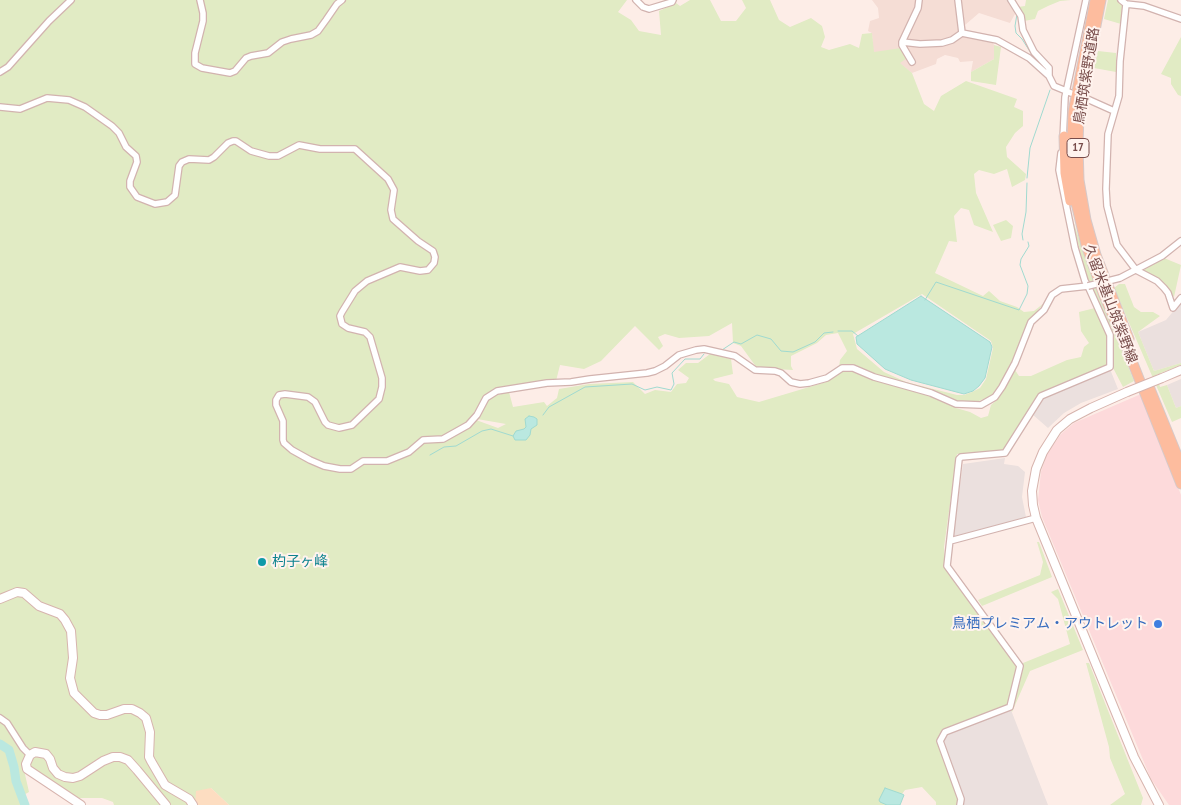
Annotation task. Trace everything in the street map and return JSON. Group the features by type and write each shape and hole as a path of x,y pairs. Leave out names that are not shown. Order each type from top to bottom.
{"main road":[{"name":"久留米基山筑紫野線","path":"1094,0 1077,87 1071,134 1072,183 1083,234 1103,293 1181,484"},
{"name":"鳥栖筑紫野道路","path":"1102,0 1079,112 1079,180 1086,220 1096,255 1181,464"},
{"path":"1064,136 1067,190 1074,214 1083,234"},
{"path":"1157,804 1134,757 1036,518 1032,491 1036,469 1043,452 1057,430 1070,419 1127,392 1181,370"},
{"path":"0,599 17,592 24,594 39,606 60,614 66,620 71,631 73,658 70,678 74,693 94,713 107,715 124,709 140,713 146,718 150,732 149,757 151,762 165,785 189,799 193,805"},
{"path":"81,805 27,770 26,764 30,755 35,752 46,754 58,774 73,778 113,757 120,757 128,760 166,805"}],"street":[{"path":"0,72 8,67 49,21 71,0"},
{"path":"200,0 204,12 194,53 195,64 202,68 230,73 236,71 246,58 268,53 282,42 311,35 318,31 336,4 342,0"},
{"path":"636,0 643,7 649,8 672,2 673,0"},
{"path":"912,62 902,42 918,8 919,0"},
{"path":"958,0 962,33"},
{"path":"1011,0 1021,16 1030,46 1049,68 1049,76"},
{"path":"960,805 961,799 940,741 945,732 1010,707 1020,666 946,566 959,459 961,457 1005,453 1041,396 1110,367 1110,335 1085,282 1075,248 1059,170 1064,136 1063,113 1086,0"},
{"path":"1181,19 1144,6 1124,2 1118,96 1108,134 1106,189 1107,206 1117,245 1136,270 1157,281 1168,292 1173,308 1181,298"},
{"path":"902,42 920,44 942,43 952,40 962,33 997,40 1029,58 1049,76 1054,86 1068,92"},
{"path":"0,107 20,110 47,98 69,100 85,107 112,126 119,133 126,147 136,156 137,162 130,181 130,187 138,197 155,204 167,202 174,195 179,166 182,162 189,159 209,160 228,143 233,141 251,151 269,156 278,156 299,145 320,149 355,149 388,179 394,190 391,210 393,219 433,251 435,260 428,270 400,267 371,279 355,291 342,312 340,320 342,324 348,328 365,332 370,337 382,378 379,399 352,425 340,428 328,425 315,402 308,397 285,394 279,395 276,400 277,410 283,421 284,443 310,460 324,466 340,469 351,469 363,461 387,461 409,452 423,440 444,439 468,425 477,415 486,398 497,391 547,383 571,382 655,371 679,355 704,349 735,356 755,370 775,371 781,373 791,382 800,384 827,378 842,368 853,368 874,377 931,393 956,404 981,405 995,398 1015,363 1031,322 1044,310 1052,295 1061,289 1088,286 1120,278 1162,256 1181,241"},
{"path":"1084,98 1114,111"},
{"path":"950,541 1036,518"},
{"path":"0,718 7,723 23,748 30,755"}],"shaded area":[{"path":"872,0 1012,0 1015,14 1010,23 979,13 965,25 966,32 989,36 994,45 994,59 971,72 973,61 960,62 958,58 945,55 937,59 936,64 912,73 899,63 873,52 872,33 868,31 870,21 879,18 878,8"},
{"path":"1181,302 1181,363 1154,371 1138,332 1166,320"},
{"path":"1110,369 1118,389 1081,403 1064,413 1048,428 1032,414 1042,397"},
{"path":"1181,379 1181,406 1176,408 1167,385"},
{"name":"鳥栖プレミアム・アウトレット","path":"1141,394 1181,495 1181,805 1169,805 1151,779 1042,517 1038,500 1041,472 1047,454 1061,434 1074,423"},
{"path":"1005,458 1004,464 1018,466 1025,472 1022,497 1026,517 956,538 953,535 963,464"},
{"path":"1011,710 1048,805 962,805 963,797 943,740 947,732"}],"green space":[{"path":"0,0 627,0 618,12 631,20 639,31 661,35 659,11 676,3 680,6 690,0 710,0 721,21 736,21 746,8 742,0 770,0 779,20 790,27 811,18 822,26 825,37 821,47 829,50 850,44 859,48 862,34 872,33 874,52 901,48 907,58 900,63 912,73 924,104 934,111 941,96 966,81 1017,99 1014,107 1023,111 1023,126 1015,133 1006,147 1007,157 1026,174 1025,180 1012,187 1007,169 994,174 979,170 974,174 976,193 993,232 974,225 969,210 961,208 954,216 957,242 949,241 935,273 983,296 989,291 1000,301 1017,307 1024,312 1034,311 1044,303 1030,320 1010,371 991,396 974,403 957,402 956,408 981,418 988,416 991,405 998,399 1015,370 1019,376 1031,376 1067,360 1081,357 1084,347 1089,343 1081,331 1079,312 1099,307 1087,276 1067,203 1090,271 1134,381 1123,387 1111,364 1039,394 1003,453 957,454 944,547 945,567 1018,666 1009,705 943,729 938,740 959,799 958,805 936,805 936,802 922,787 905,790 902,794 895,792 880,802 887,805 229,805 211,788 195,805 114,805 113,802 102,798 79,798 40,773 24,770 29,792 20,797 23,805 0,805","holes":["922,294 991,341 993,348 986,379 980,388 964,395 957,395 906,382 884,372 857,349 853,334","732,323 733,343 741,346 757,368 793,370 791,356 817,343 826,335 838,333 847,351 840,360 838,375 826,382 759,402 737,397 729,384 715,381 713,379 733,374 731,359 710,354 698,363 686,363 678,370 689,378 686,383 677,384 671,392 655,390 645,394 633,382 589,384 559,389 557,398 547,406 544,402 513,407 509,392 490,397 477,419 506,424 498,428 476,420 474,412 486,394 499,388 556,381 560,365 584,369 601,361 635,326 659,350 663,346 658,337 665,334 679,338 709,336"]},
{"path":"1026,0 1071,0 1060,1 1048,6 1038,11 1035,19 1024,21 1018,7 1025,6"},
{"path":"1108,0 1117,0 1123,5 1121,24 1104,19"},
{"path":"1181,37 1181,96 1178,95 1171,84 1171,78 1161,74"},
{"path":"994,45 1001,47 996,85 971,81 971,72 994,59"},
{"path":"1098,51 1116,53 1116,72 1094,68"},
{"path":"1006,220 1013,226 1011,238 1001,241 993,225"},
{"path":"1164,258 1181,265 1174,297 1164,284 1142,271"},
{"path":"1119,284 1125,284 1134,307 1141,312 1153,312 1160,316 1138,332 1154,371 1181,363 1181,365 1156,375 1160,387 1167,385 1176,408 1181,406 1181,418 1172,422 1114,288"},
{"path":"1037,542 1039,542 1052,577 982,606 978,600 1040,575 1043,562"},
{"path":"1058,589 1083,650 1030,671 1012,712 1023,663 1070,644 1058,599 1051,592"},
{"path":"1086,663 1089,663 1143,798 1141,805 1110,805 1125,794 1110,758 1109,747"}],"sand":[{"path":"211,788 229,805 195,805 196,791"}],"water":[{"path":"921,296 990,342 992,347 985,378 973,391 964,394 911,380 885,369 857,344 856,337"},
{"path":"529,416 537,419 537,425 531,429 530,435 526,440 515,440 513,436 516,431 526,427 525,419"},
{"path":"885,788 904,795 900,805 887,805 880,802 879,800"}],"waterway":[{"path":"1007,0 1011,5"},
{"path":"1017,14 1016,33 1036,61 1040,63"},
{"path":"1027,178 1030,148 1050,90"},
{"path":"1023,240 1027,183"},
{"path":"925,300 936,282 1019,310 1027,294 1028,286 1020,265 1021,259 1029,246 1028,242"},
{"path":"838,331 852,331 858,336"},
{"path":"722,350 734,342 741,344 757,335 771,339 781,351 793,352 815,342 824,333 833,332"},
{"path":"543,415 549,407 585,387 632,384 645,390 657,387 671,390 674,384 672,373 685,359 700,359 704,354"},
{"path":"430,455 444,447 456,446 482,431 491,429 513,436"},
{"path":"0,744 9,750 16,781 25,805"}],"place":[{"name":"杓子ヶ峰","path":"262,562"},
{"name":"鳥栖プレミアム・アウトレット","path":"1158,624"}]}
